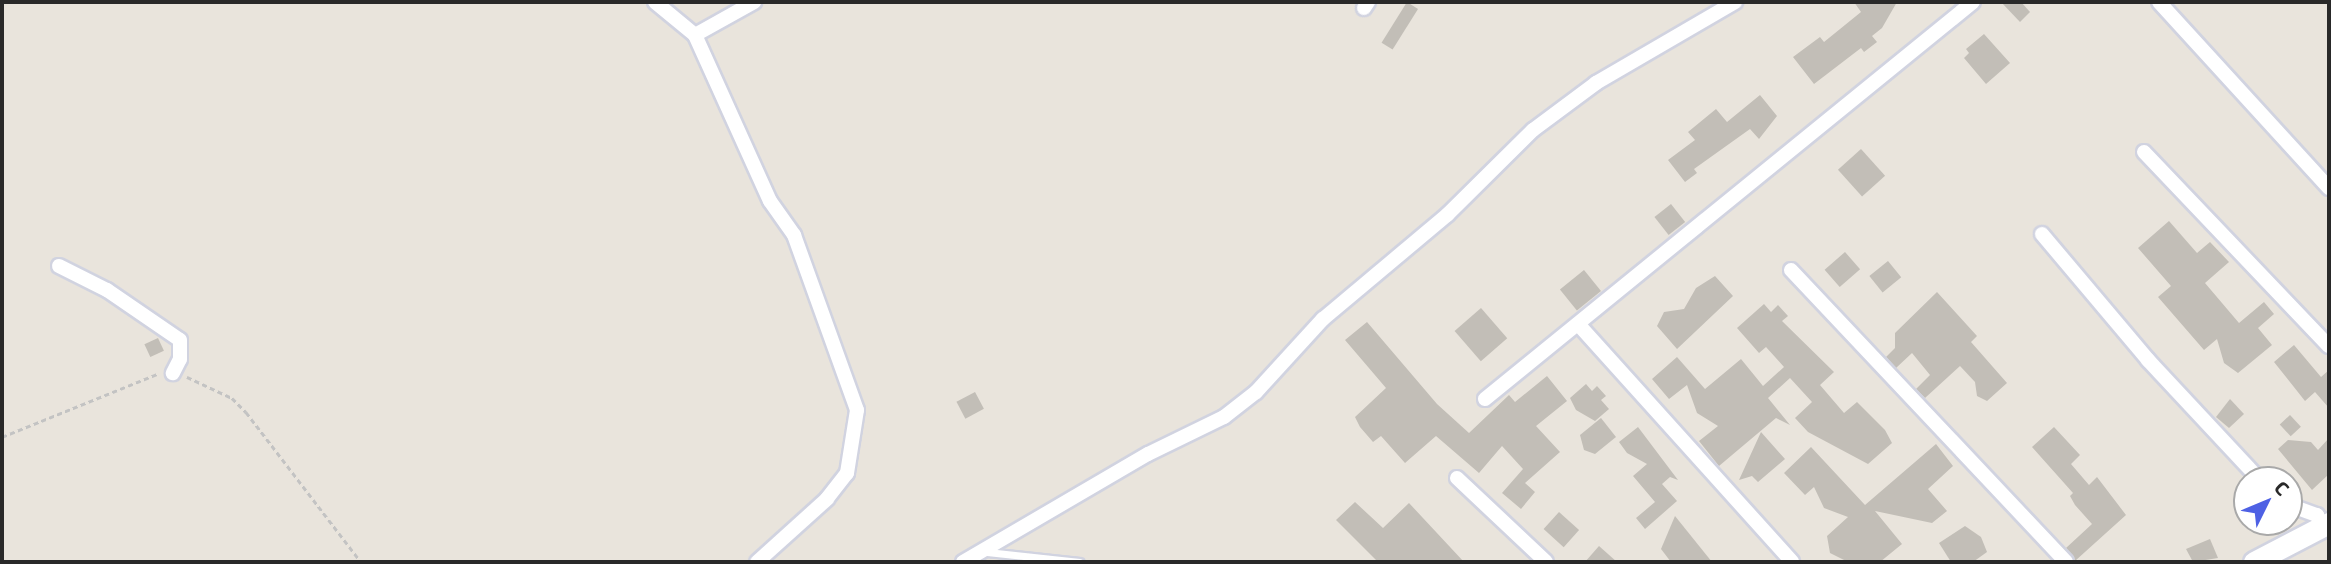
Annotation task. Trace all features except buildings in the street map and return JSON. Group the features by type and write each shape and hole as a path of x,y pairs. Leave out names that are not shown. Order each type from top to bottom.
{"street":[{"path":"656,2 695,35 770,201 794,235 857,410 847,473 827,499 757,562"},
{"path":"695,35 754,2"},
{"path":"963,562 986,552 1148,454 1224,417 1256,392 1323,319 1447,215 1533,130 1595,83 1735,2"},
{"path":"1485,399 1973,2"},
{"path":"2159,2 2329,188"},
{"path":"2144,152 2329,346"},
{"path":"2042,234 2148,360 2247,466"},
{"path":"59,265 107,290 180,340 180,359 173,373"},
{"path":"1791,270 2066,562"},
{"path":"1578,324 1792,562"},
{"path":"1457,478 1546,562"},
{"path":"2254,562 2326,525 2318,516 2303,510"}],"lane":[{"path":"986,552 1079,562"}],"path":[{"path":"2,438 133,383 173,373 203,380 232,398 267,435 361,562"}]}
